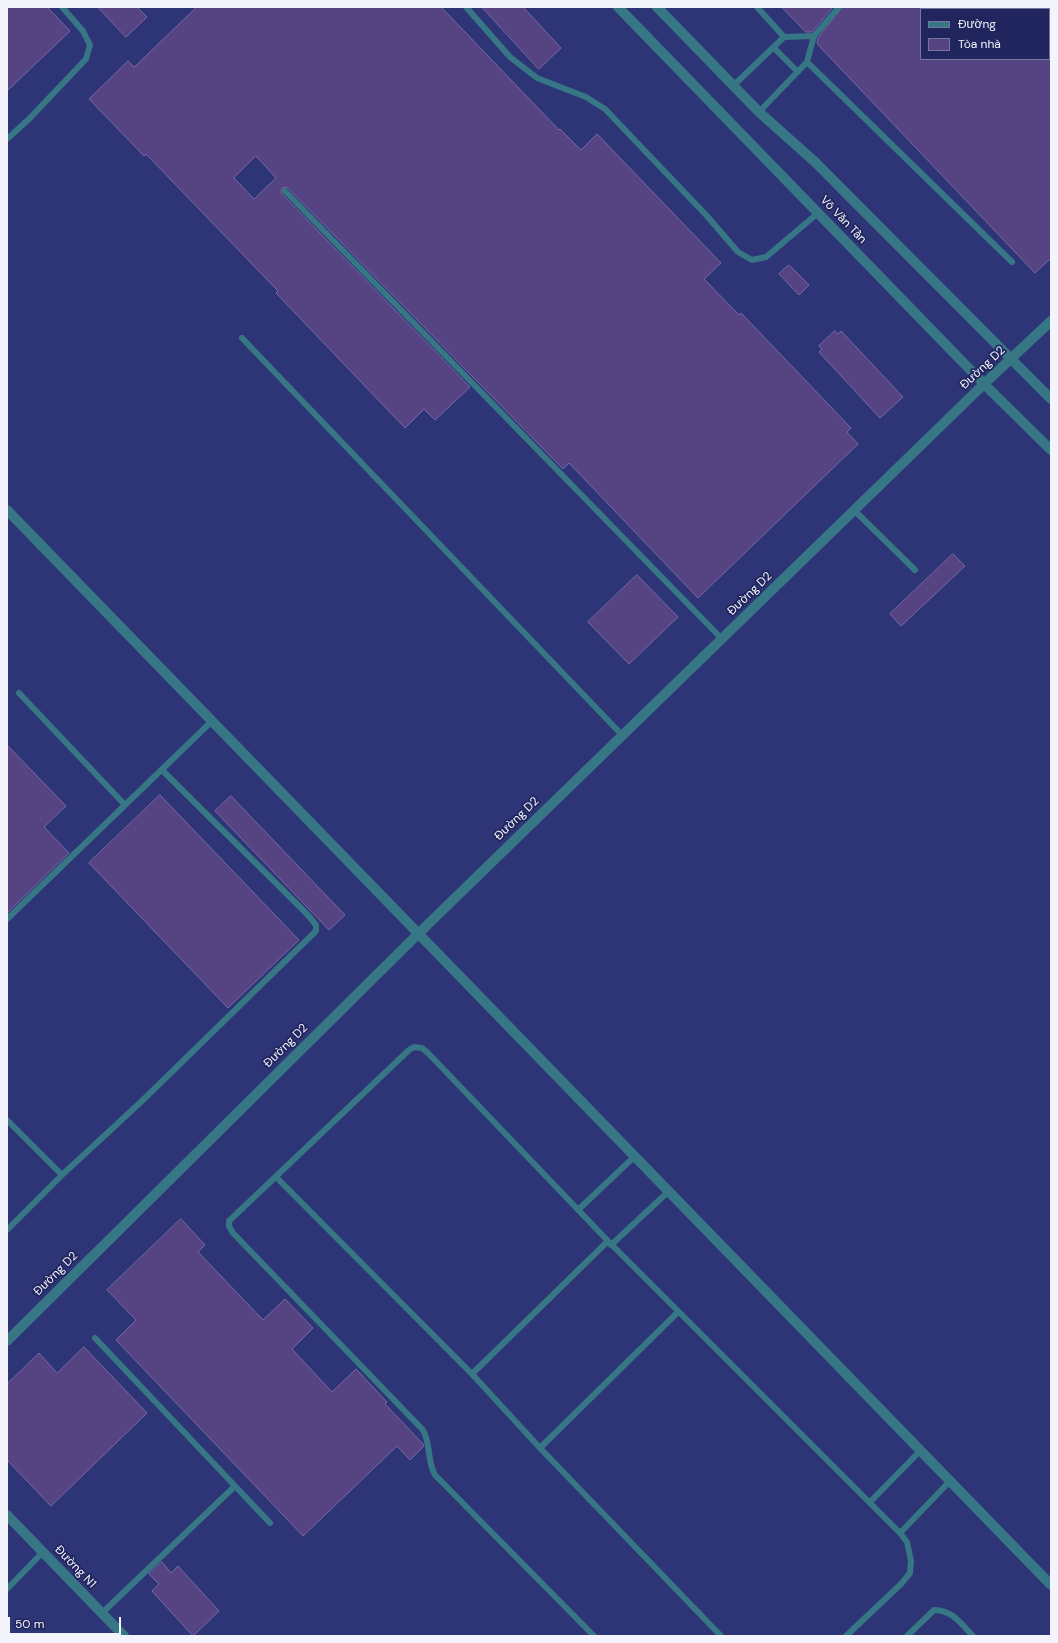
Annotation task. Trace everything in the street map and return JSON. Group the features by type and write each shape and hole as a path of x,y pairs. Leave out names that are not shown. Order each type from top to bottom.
{"street":[{"name":"Võ Văn Tần","path":"618,7 984,384 1051,450"},
{"name":"Võ Văn Tần","path":"657,7 759,112 815,162 1051,399"},
{"name":"Đường D2","path":"7,1341 419,933 984,384 1051,321"},
{"path":"7,510 1051,1585"},
{"name":"Đường N1","path":"7,1515 124,1636"}],"lane":[{"path":"7,140 86,59 90,45 83,30 62,7"},
{"path":"466,7 510,57 537,78 586,97 605,108 707,216 738,252 752,260 766,257 818,213"},
{"path":"757,7 784,37"},
{"path":"759,112 808,62 814,36 839,7"},
{"path":"733,86 784,37 814,36"},
{"path":"774,48 798,72"},
{"path":"808,62 1012,262"},
{"path":"285,192 722,639"},
{"path":"242,338 622,735"},
{"path":"854,510 915,570"},
{"path":"19,693 125,804"},
{"path":"7,919 212,721"},
{"path":"7,1230 62,1175 143,1100 316,931 316,925 307,914 162,770"},
{"path":"594,1636 435,1475 431,1469 427,1440 423,1430 233,1233 229,1226 229,1221 414,1046 422,1048 428,1053 610,1243 870,1502 907,1542 911,1561 910,1573 901,1584 846,1636"},
{"path":"7,1120 62,1175"},
{"path":"578,1210 635,1156"},
{"path":"276,1177 472,1374 540,1448 721,1636"},
{"path":"472,1374 610,1243 669,1191"},
{"path":"540,1448 678,1312"},
{"path":"95,1338 270,1523"},
{"path":"870,1502 920,1450"},
{"path":"900,1533 950,1481"},
{"path":"102,1613 235,1486"},
{"path":"7,1589 43,1552"},
{"path":"907,1636 934,1610 944,1611 951,1614 973,1636"}],"shaded area":[{"path":"7,7 1051,7 1051,1636 7,1636"}],"building":[{"path":"7,7 47,7 70,31 7,91"},
{"path":"98,7 137,7 147,17 126,37"},
{"path":"197,7 441,7 559,130 560,129 581,150 597,134 721,263 704,279 739,315 741,313 851,428 847,432 858,444 698,598 569,463 563,469 288,188 284,187 281,190 282,194 470,387 435,420 424,409 405,428 276,293 278,291 146,154 144,156 89,99 128,61 134,67","holes":["256,156 276,178 254,199 234,178"]},
{"path":"482,7 523,7 561,48 539,69"},
{"path":"782,7 833,7 812,32 806,32"},
{"path":"843,7 921,7 920,60 1051,59 1051,258 1035,273 820,47 817,43 818,38"},
{"path":"789,265 809,285 799,295 779,274"},
{"path":"835,331 838,334 841,331 903,397 880,418 819,352 822,349 819,346"},
{"path":"953,554 965,566 901,626 890,614"},
{"path":"637,575 678,617 629,664 588,622"},
{"path":"7,745 66,806 44,827 69,853 7,913"},
{"path":"160,795 299,940 228,1008 89,863"},
{"path":"231,796 345,915 329,930 215,811"},
{"path":"181,1219 205,1245 198,1252 263,1320 285,1299 313,1328 292,1349 332,1392 356,1369 387,1402 385,1404 424,1446 410,1460 397,1446 303,1536 116,1340 136,1320 107,1290"},
{"path":"84,1347 147,1413 51,1506 7,1460 7,1384 39,1353 57,1373"},
{"path":"162,1562 171,1573 178,1566 219,1611 193,1636 152,1591 159,1584 149,1574"}]}
